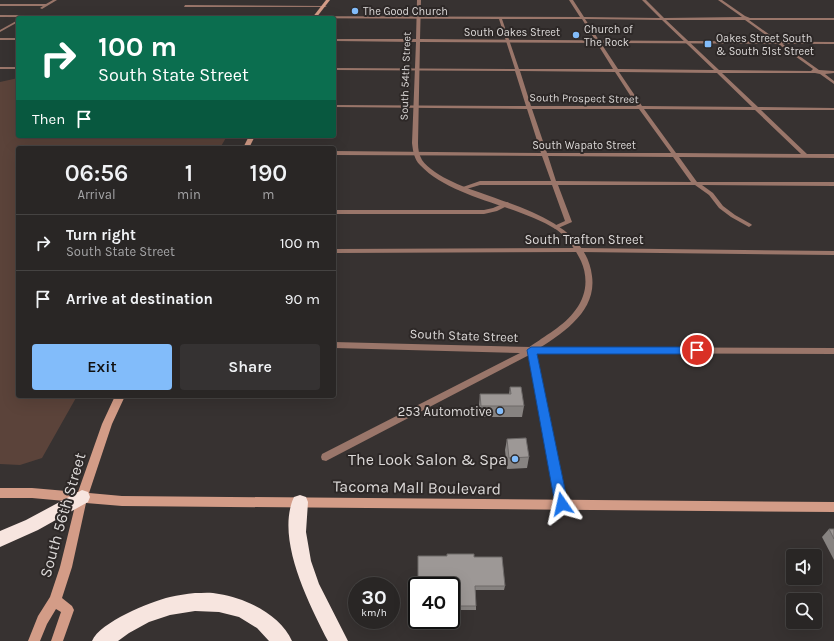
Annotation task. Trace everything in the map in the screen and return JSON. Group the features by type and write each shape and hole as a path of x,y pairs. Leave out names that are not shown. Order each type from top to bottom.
{"highway":[{"path":"0,539 32,525 82,497"},
{"path":"300,502 298,532 303,561 320,604 338,641"},
{"path":"102,641 126,624 149,613 175,604 194,602 225,604 244,608 262,620 282,641"}],"main road":[{"path":"316,16 325,6 328,0"},
{"name":"South 56th Street","path":"34,641 42,620 55,600 66,567 82,497 107,424 119,398"},
{"name":"Tacoma Mall Boulevard","path":"0,493 82,497 122,501 834,507"},
{"path":"55,600 68,610 57,641"}],"street":[{"path":"27,16 55,0"},
{"path":"173,16 191,0"},
{"name":"South 54th Street","path":"416,153 419,0"},
{"path":"571,0 641,108 695,183 708,191 725,210 749,225"},
{"path":"644,0 806,156"},
{"path":"720,0 815,71"},
{"path":"0,5 46,5"},
{"path":"185,6 325,6"},
{"path":"0,16 16,17"},
{"path":"336,18 834,19"},
{"path":"500,18 544,155 569,222 556,227"},
{"path":"828,19 834,23"},
{"path":"0,31 16,22"},
{"path":"0,39 16,39"},
{"name":"South Oakes Street","path":"336,40 834,42"},
{"path":"0,68 16,68"},
{"path":"336,70 834,72"},
{"path":"822,73 834,82"},
{"name":"South Prospect Street","path":"336,106 834,109"},
{"name":"South Wapato Street","path":"336,153 834,156"},
{"path":"326,458 531,350 566,325 579,311 586,300 589,285 589,271 580,250 570,239 556,227 538,217 463,188 435,174 422,163 416,153"},
{"path":"463,188 480,183 834,184"},
{"path":"336,212 487,212 507,204"},
{"name":"South Trafton Street","path":"336,251 580,250 834,253"},
{"name":"South State Street","path":"336,345 531,350 834,351"},
{"path":"531,350 562,504"}],"shaded area":[{"path":"16,78 16,138 226,138 221,146 16,146 16,398 76,398 42,458 20,465 0,464 0,82"}],"building":[{"path":"510,387 521,387 524,406 481,406 480,394 511,394"},
{"path":"526,438 529,457 509,458 507,439"},
{"path":"829,529 834,529 834,539"},
{"path":"447,554 474,554 474,557 502,557 505,586 475,586 476,606 460,606 460,577 418,577 418,556 447,556"}],"place":[{"name":"The Good Church","path":"355,11"},
{"name":"Church of The Rock","path":"576,35"},
{"name":"Oakes Street South & South 51st Street","path":"708,44"},
{"name":"253 Automotive","path":"500,411"},
{"name":"The Look Salon & Spa","path":"515,459"}],"route":[{"path":"562,504 531,350 697,350"}]}
